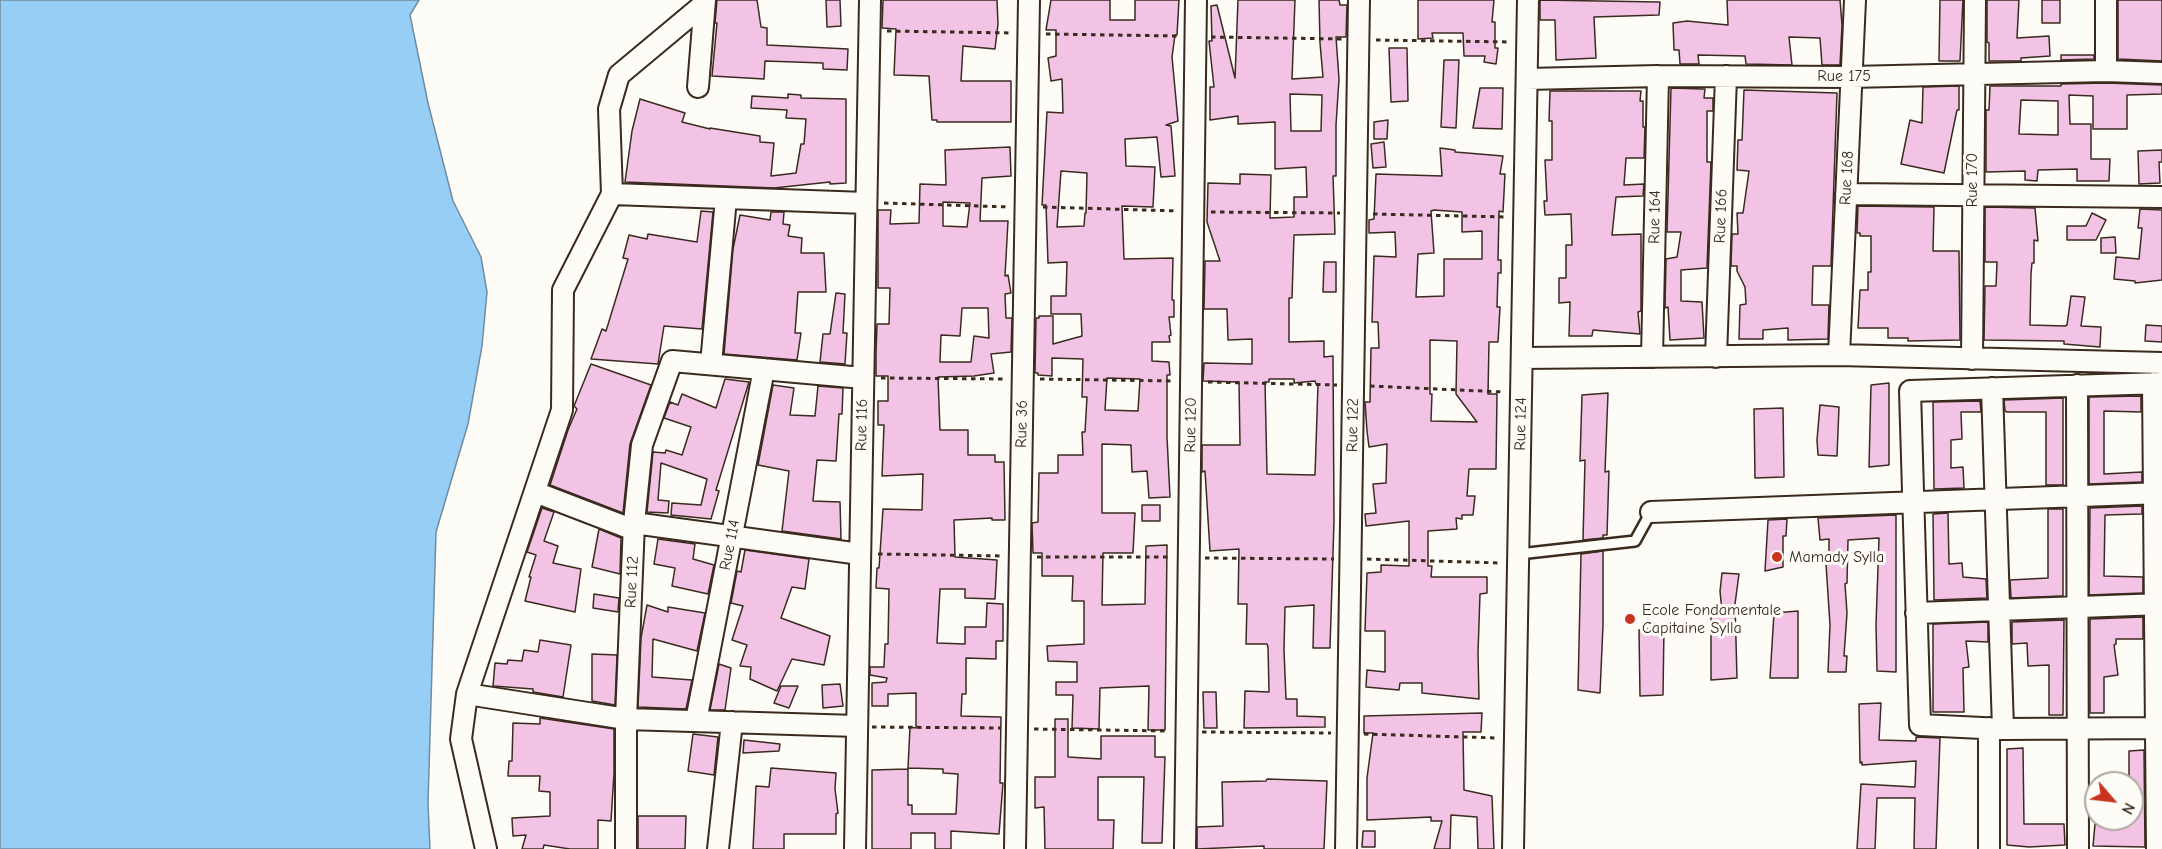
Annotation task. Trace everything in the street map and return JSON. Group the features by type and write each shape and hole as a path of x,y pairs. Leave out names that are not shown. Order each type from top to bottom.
{"street":[{"name":"Rue 116","path":"855,849 870,0"},
{"name":"Rue 36","path":"1016,849 1029,0"},
{"name":"Rue 120","path":"1185,849 1196,0"},
{"name":"Rue 122","path":"1346,849 1359,0"},
{"name":"Rue 124","path":"1513,849 1528,0"},
{"name":"Rue 168","path":"1839,355 1855,0"},
{"name":"Rue 170","path":"1972,359 1975,0"},
{"path":"2106,0 2106,71"},
{"path":"698,87 704,2"},
{"path":"486,849 461,739 467,694 562,410 563,290 612,194 609,109 619,75 704,2"},
{"name":"Rue 175","path":"1527,79 1658,76 1851,77 2106,71 2162,73"},
{"name":"Rue 164","path":"1652,357 1658,76"},
{"name":"Rue 166","path":"1716,357 1726,76"},
{"path":"612,194 866,203"},
{"path":"1846,194 2162,197"},
{"path":"711,364 726,198"},
{"path":"1522,358 1839,355 2162,363"},
{"name":"Rue 112","path":"626,849 626,719 634,526 642,445 672,361 863,378"},
{"name":"Rue 114","path":"696,721 764,369"},
{"path":"2157,849 2160,728 2158,383 1910,391 1920,725 1996,728 2160,728"},
{"path":"2077,386 2078,849"},
{"path":"1989,849 1996,728 1999,610 1992,388"},
{"path":"535,492 634,526 732,536 860,554"},
{"path":"1652,512 2158,494"},
{"path":"1916,613 2159,605"},
{"path":"467,694 626,719 857,726"},
{"path":"718,849 732,722"}],"lane":[{"path":"1519,554 1635,541 1652,512"}],"water":[{"path":"0,0 419,0 410,15 428,103 453,201 481,257 487,292 482,346 468,424 436,532 428,803 430,849 0,849"}],"building":[{"path":"717,0 757,0 761,27 767,28 767,45 848,49 847,70 823,69 823,63 765,61 764,79 712,76"},
{"path":"826,0 840,0 841,26 827,27"},
{"path":"883,0 997,0 998,24 995,49 963,46 961,81 1011,81 1011,122 937,122 937,120 932,120 929,76 894,75 896,29 882,28"},
{"path":"1051,0 1110,0 1110,20 1135,20 1135,0 1179,0 1177,35 1175,35 1172,57 1178,121 1166,125 1171,126 1175,176 1161,177 1157,137 1125,139 1126,166 1155,167 1153,207 1122,206 1124,259 1173,258 1174,317 1169,317 1170,342 1152,342 1152,361 1169,362 1167,437 1170,497 1149,498 1147,471 1132,472 1131,445 1102,444 1102,513 1135,513 1133,553 1103,553 1102,605 1145,604 1146,546 1167,545 1165,730 1148,730 1149,686 1100,688 1099,729 1072,728 1073,695 1056,695 1056,682 1077,682 1077,662 1048,661 1047,646 1084,644 1084,601 1072,601 1073,576 1042,576 1042,553 1033,553 1032,523 1038,522 1039,473 1058,473 1058,455 1083,455 1082,432 1085,432 1087,397 1082,397 1083,359 1052,358 1052,376 1035,373 1036,318 1053,316 1053,344 1082,336 1081,314 1051,314 1051,296 1066,296 1067,262 1048,263 1046,205 1042,205 1047,112 1063,113 1062,79 1051,81 1048,58 1056,56 1056,30 1046,30","holes":["1061,171 1087,173 1084,226 1057,227","1107,378 1140,379 1138,411 1105,410"]},
{"path":"1238,0 1295,0 1292,79 1323,77 1319,0 1339,0 1340,5 1347,5 1346,37 1336,37 1339,79 1336,176 1333,176 1335,234 1294,235 1292,298 1289,298 1289,342 1324,341 1324,357 1333,356 1334,521 1330,648 1313,648 1314,605 1285,607 1284,650 1286,699 1297,699 1297,716 1325,717 1325,727 1244,728 1245,691 1269,692 1268,647 1267,644 1246,644 1247,604 1238,604 1239,549 1210,551 1205,471 1202,472 1202,445 1240,445 1239,382 1203,381 1204,363 1252,364 1252,339 1228,340 1227,309 1204,309 1205,261 1220,261 1207,222 1208,183 1240,184 1240,174 1271,175 1270,218 1294,217 1294,197 1307,197 1306,167 1275,169 1275,122 1238,124 1238,116 1210,120 1210,87 1214,87 1209,41 1212,41 1211,6 1217,5 1235,78","holes":["1290,94 1322,95 1321,131 1291,131","1269,379 1294,379 1294,383 1315,381 1318,384 1315,475 1267,474 1265,382 1269,382"]},
{"path":"1418,0 1494,0 1492,22 1495,22 1495,48 1498,48 1496,64 1484,62 1485,56 1464,56 1463,33 1432,33 1433,38 1418,39"},
{"path":"1540,0 1660,2 1659,15 1594,17 1596,58 1556,60 1555,20 1540,20"},
{"path":"1727,0 1840,0 1842,25 1840,65 1822,65 1820,38 1789,37 1792,65 1746,64 1745,56 1698,55 1699,64 1680,64 1679,50 1674,50 1673,23 1687,21 1728,25"},
{"path":"1940,0 1963,0 1960,61 1939,61"},
{"path":"1987,0 2019,0 2017,38 2049,36 2050,56 2021,58 2021,61 1989,61"},
{"path":"2042,0 2060,0 2060,23 2042,23"},
{"path":"2118,0 2162,0 2162,61 2118,59"},
{"path":"1389,48 1407,48 1408,101 1391,102"},
{"path":"2061,55 2094,55 2094,59 2061,60"},
{"path":"1444,60 1459,60 1456,128 1441,127"},
{"path":"2061,84 2162,85 2162,94 2127,95 2127,129 2093,129 2093,96 2069,95 2070,124 2091,124 2091,159 2110,159 2109,181 2077,181 2077,169 2038,170 2037,181 2025,180 2025,171 1986,172 1986,110 1989,110 1990,86 2061,86","holes":["2021,100 2058,101 2058,135 2019,134"]},
{"path":"1959,86 1959,110 1957,110 1944,173 1901,164 1910,120 1922,123 1923,87"},
{"path":"1480,88 1503,88 1502,129 1473,128"},
{"path":"1671,88 1705,89 1704,98 1713,98 1713,111 1707,111 1707,162 1711,162 1707,268 1681,270 1681,301 1702,302 1704,338 1670,340 1668,307 1665,308 1666,259 1677,257 1681,232 1667,232"},
{"path":"1744,90 1837,93 1831,266 1813,266 1812,305 1829,305 1828,339 1788,340 1788,328 1763,330 1763,339 1739,339 1740,305 1746,304 1745,287 1737,266 1731,266 1732,234 1738,234 1737,213 1743,213 1749,171 1737,170 1738,140 1742,140"},
{"path":"1550,91 1641,91 1640,101 1643,101 1643,127 1645,127 1644,158 1626,158 1624,185 1644,184 1643,196 1616,197 1612,235 1641,234 1641,311 1638,312 1640,334 1593,330 1592,336 1569,336 1570,302 1559,303 1559,278 1566,278 1566,245 1572,245 1571,214 1545,215 1544,201 1547,201 1545,160 1552,160 1552,121 1549,121"},
{"path":"788,94 801,95 801,98 846,99 846,183 830,184 830,182 774,188 625,182 632,131 640,99 685,113 682,122 710,129 760,136 760,142 774,143 771,176 796,173 801,144 804,144 806,119 786,118 787,110 751,108 752,96 788,98"},
{"path":"1388,120 1387,139 1374,139 1374,122"},
{"path":"1384,142 1386,167 1373,168 1371,144"},
{"path":"1010,147 1011,176 982,178 980,221 1008,221 1005,276 1008,275 1011,293 1005,294 1006,318 1012,318 1011,352 991,354 994,373 938,377 940,430 968,430 968,455 995,455 995,462 1004,462 1005,520 992,520 992,518 954,520 955,557 997,560 995,599 965,598 965,589 940,589 937,643 965,644 965,627 986,627 987,603 1003,604 1003,641 996,641 996,659 966,658 966,694 962,694 961,716 1001,717 1000,783 1003,783 999,834 951,831 951,849 935,849 935,833 911,833 911,849 872,849 872,770 908,769 908,805 912,805 912,814 956,814 958,774 943,773 943,769 908,768 910,727 916,728 916,693 888,694 888,706 872,706 872,683 886,682 887,678 870,675 870,667 884,667 885,644 888,644 889,589 876,588 883,509 922,510 923,474 882,476 884,425 878,425 878,401 888,401 888,376 876,376 877,324 889,324 890,288 878,288 878,210 891,210 890,224 919,223 920,184 946,185 945,150","holes":["943,202 970,203 967,227 943,226","962,308 988,308 989,338 974,336 971,362 940,362 941,335 960,336"]},
{"path":"1440,148 1455,150 1455,152 1503,156 1500,174 1505,174 1503,212 1499,211 1498,260 1501,260 1501,273 1498,273 1497,307 1500,307 1498,342 1489,342 1488,394 1497,394 1496,469 1469,469 1467,496 1475,496 1473,515 1462,515 1462,519 1456,518 1457,529 1428,531 1428,566 1432,566 1431,577 1487,577 1487,593 1480,594 1479,699 1422,693 1422,683 1400,683 1399,690 1366,687 1367,670 1385,672 1385,631 1365,631 1367,573 1381,572 1381,565 1409,566 1409,521 1366,526 1365,514 1376,513 1373,484 1386,483 1387,444 1369,447 1365,402 1370,402 1371,348 1379,348 1378,322 1372,322 1374,256 1396,257 1395,232 1369,233 1369,220 1374,219 1376,174 1442,176","holes":["1431,211 1462,212 1462,232 1482,231 1482,259 1444,259 1444,296 1416,297 1418,254 1434,253","1430,340 1457,341 1456,394 1477,422 1431,421"]},
{"path":"2162,150 2162,162 2159,162 2160,183 2139,184 2138,151"},
{"path":"1858,206 1934,207 1933,251 1959,251 1960,340 1908,341 1908,338 1888,338 1888,328 1858,328 1860,290 1868,290 1868,272 1871,272 1871,236 1860,236 1860,233 1857,233"},
{"path":"1985,207 2035,208 2038,241 2034,240 2030,325 2067,325 2071,296 2085,297 2081,326 2101,327 2100,347 2064,344 2064,341 1984,340 1985,286 1996,286 1997,262 1985,262"},
{"path":"2140,209 2162,210 2162,280 2135,283 2135,281 2114,279 2116,257 2139,259 2142,228 2138,228"},
{"path":"701,211 713,212 702,329 664,326 658,364 591,359 602,329 606,331 628,259 623,258 629,235 647,239 648,234 697,242"},
{"path":"771,212 784,212 783,224 790,225 788,236 802,238 801,253 824,253 826,292 798,292 795,333 801,333 797,360 724,354 733,249 740,215 770,220"},
{"path":"2092,213 2106,220 2096,240 2067,240 2067,226 2086,226"},
{"path":"2115,237 2116,253 2101,253 2101,238"},
{"path":"1324,262 1336,262 1336,292 1323,292"},
{"path":"836,293 845,294 843,333 847,333 845,364 820,362 823,334 830,334"},
{"path":"2146,325 2162,326 2162,342 2145,341"},
{"path":"591,364 651,385 630,444 623,513 550,485 577,409 574,406"},
{"path":"725,379 749,382 716,490 719,491 711,519 671,515 672,503 701,505 707,479 661,463 658,500 669,501 668,513 647,512 653,452 665,453 666,450 682,455 691,427 664,418 670,402 678,405 682,394 716,408"},
{"path":"1889,383 1889,465 1869,467 1871,385"},
{"path":"773,385 794,388 790,415 815,416 818,386 843,388 836,461 817,460 813,501 840,502 841,539 782,531 789,471 758,465"},
{"path":"1608,393 1605,472 1609,471 1607,535 1603,535 1603,538 1583,540 1585,460 1580,461 1582,395"},
{"path":"2141,396 2141,412 2104,411 2104,474 2142,472 2142,482 2089,484 2089,397"},
{"path":"2063,398 2063,485 2046,485 2046,412 2007,412 2004,400"},
{"path":"1980,401 1981,412 1961,412 1962,439 1951,440 1951,468 1963,467 1964,488 1934,489 1933,402"},
{"path":"1820,405 1839,407 1837,456 1818,455"},
{"path":"1783,408 1784,477 1755,478 1754,409"},
{"path":"1142,505 1160,505 1160,521 1142,521"},
{"path":"2142,506 2142,514 2105,515 2104,576 2143,577 2143,593 2089,595 2090,508"},
{"path":"542,508 554,512 544,541 558,546 553,563 581,569 575,612 525,601 536,555 527,552"},
{"path":"2048,509 2063,509 2063,596 2011,598 2010,580 2048,578"},
{"path":"1948,513 1949,564 1962,563 1963,577 1986,579 1987,598 1934,600 1933,514"},
{"path":"1896,515 1896,672 1877,671 1879,538 1848,540 1847,583 1845,584 1847,613 1844,656 1847,656 1846,672 1828,672 1830,625 1826,564 1829,564 1829,539 1820,540 1818,518"},
{"path":"1787,519 1786,536 1783,536 1783,567 1765,571 1768,520"},
{"path":"599,529 621,538 620,574 592,567"},
{"path":"658,539 695,544 693,559 714,565 708,594 672,586 675,568 654,564"},
{"path":"745,550 809,559 805,589 792,587 781,618 830,636 824,665 792,659 777,691 750,679 751,667 740,666 747,645 732,640 743,606 731,603 737,571 741,572"},
{"path":"1603,551 1600,693 1578,690 1581,554"},
{"path":"1722,573 1739,574 1735,604 1737,678 1711,680 1711,612 1722,612 1720,591"},
{"path":"594,594 619,598 618,612 593,608"},
{"path":"647,605 668,612 668,607 705,613 697,651 653,639 652,677 692,680 686,709 638,707 641,638"},
{"path":"1798,611 1798,678 1770,678 1774,613"},
{"path":"2143,617 2143,639 2116,639 2114,645 2118,675 2104,677 2104,713 2090,713 2090,619"},
{"path":"2064,620 2063,715 2049,715 2049,665 2028,666 2027,643 2012,644 2012,622"},
{"path":"1988,622 1988,642 1966,641 1969,667 1963,668 1964,712 1933,712 1933,624"},
{"path":"1664,627 1663,695 1640,696 1639,630"},
{"path":"540,640 571,645 563,697 533,692 533,689 493,686 495,663 507,664 508,660 522,661 524,650 538,652"},
{"path":"592,654 617,655 615,705 592,701"},
{"path":"719,664 731,668 725,710 710,710"},
{"path":"840,684 843,706 823,708 822,685"},
{"path":"781,686 798,686 789,708 774,703"},
{"path":"1203,692 1216,692 1217,728 1204,728"},
{"path":"1881,703 1879,740 1916,741 1916,737 1940,738 1936,849 1914,849 1915,798 1877,798 1875,849 1857,849 1861,784 1915,787 1916,761 1862,765 1862,762 1860,763 1859,704"},
{"path":"1482,713 1481,732 1463,732 1464,790 1492,796 1494,849 1478,849 1477,817 1451,815 1450,849 1434,849 1442,821 1431,821 1431,817 1367,820 1367,778 1373,733 1364,733 1364,716"},
{"path":"540,718 614,729 611,821 598,820 598,849 570,849 544,845 543,849 522,849 526,835 513,836 512,818 550,816 550,792 539,791 540,776 508,776 509,761 512,761 513,723 540,724"},
{"path":"1055,719 1068,719 1068,757 1101,759 1101,736 1155,736 1155,757 1165,757 1162,843 1142,843 1144,777 1098,777 1098,820 1114,820 1113,849 1045,849 1044,807 1035,808 1035,777 1055,777"},
{"path":"693,734 718,737 714,775 688,771"},
{"path":"744,740 780,744 779,751 743,753"},
{"path":"2023,748 2024,824 2064,824 2065,845 2029,847 2007,845 2007,749"},
{"path":"2144,750 2145,847 2093,846 2094,831 2144,831 2144,771 2129,771 2129,751"},
{"path":"771,768 836,773 838,813 836,814 836,834 784,834 784,849 753,849 756,786 769,787"},
{"path":"1267,779 1327,781 1324,849 1264,849 1264,846 1197,849 1197,827 1223,826 1222,782 1266,781"},
{"path":"638,816 686,816 685,849 638,849"},
{"path":"1363,831 1375,831 1375,847 1362,847"}],"place":[{"name":"Mamady Sylla","path":"1777,557"},
{"name":"Ecole Fondamentale Capitaine Sylla","path":"1630,619"}]}
